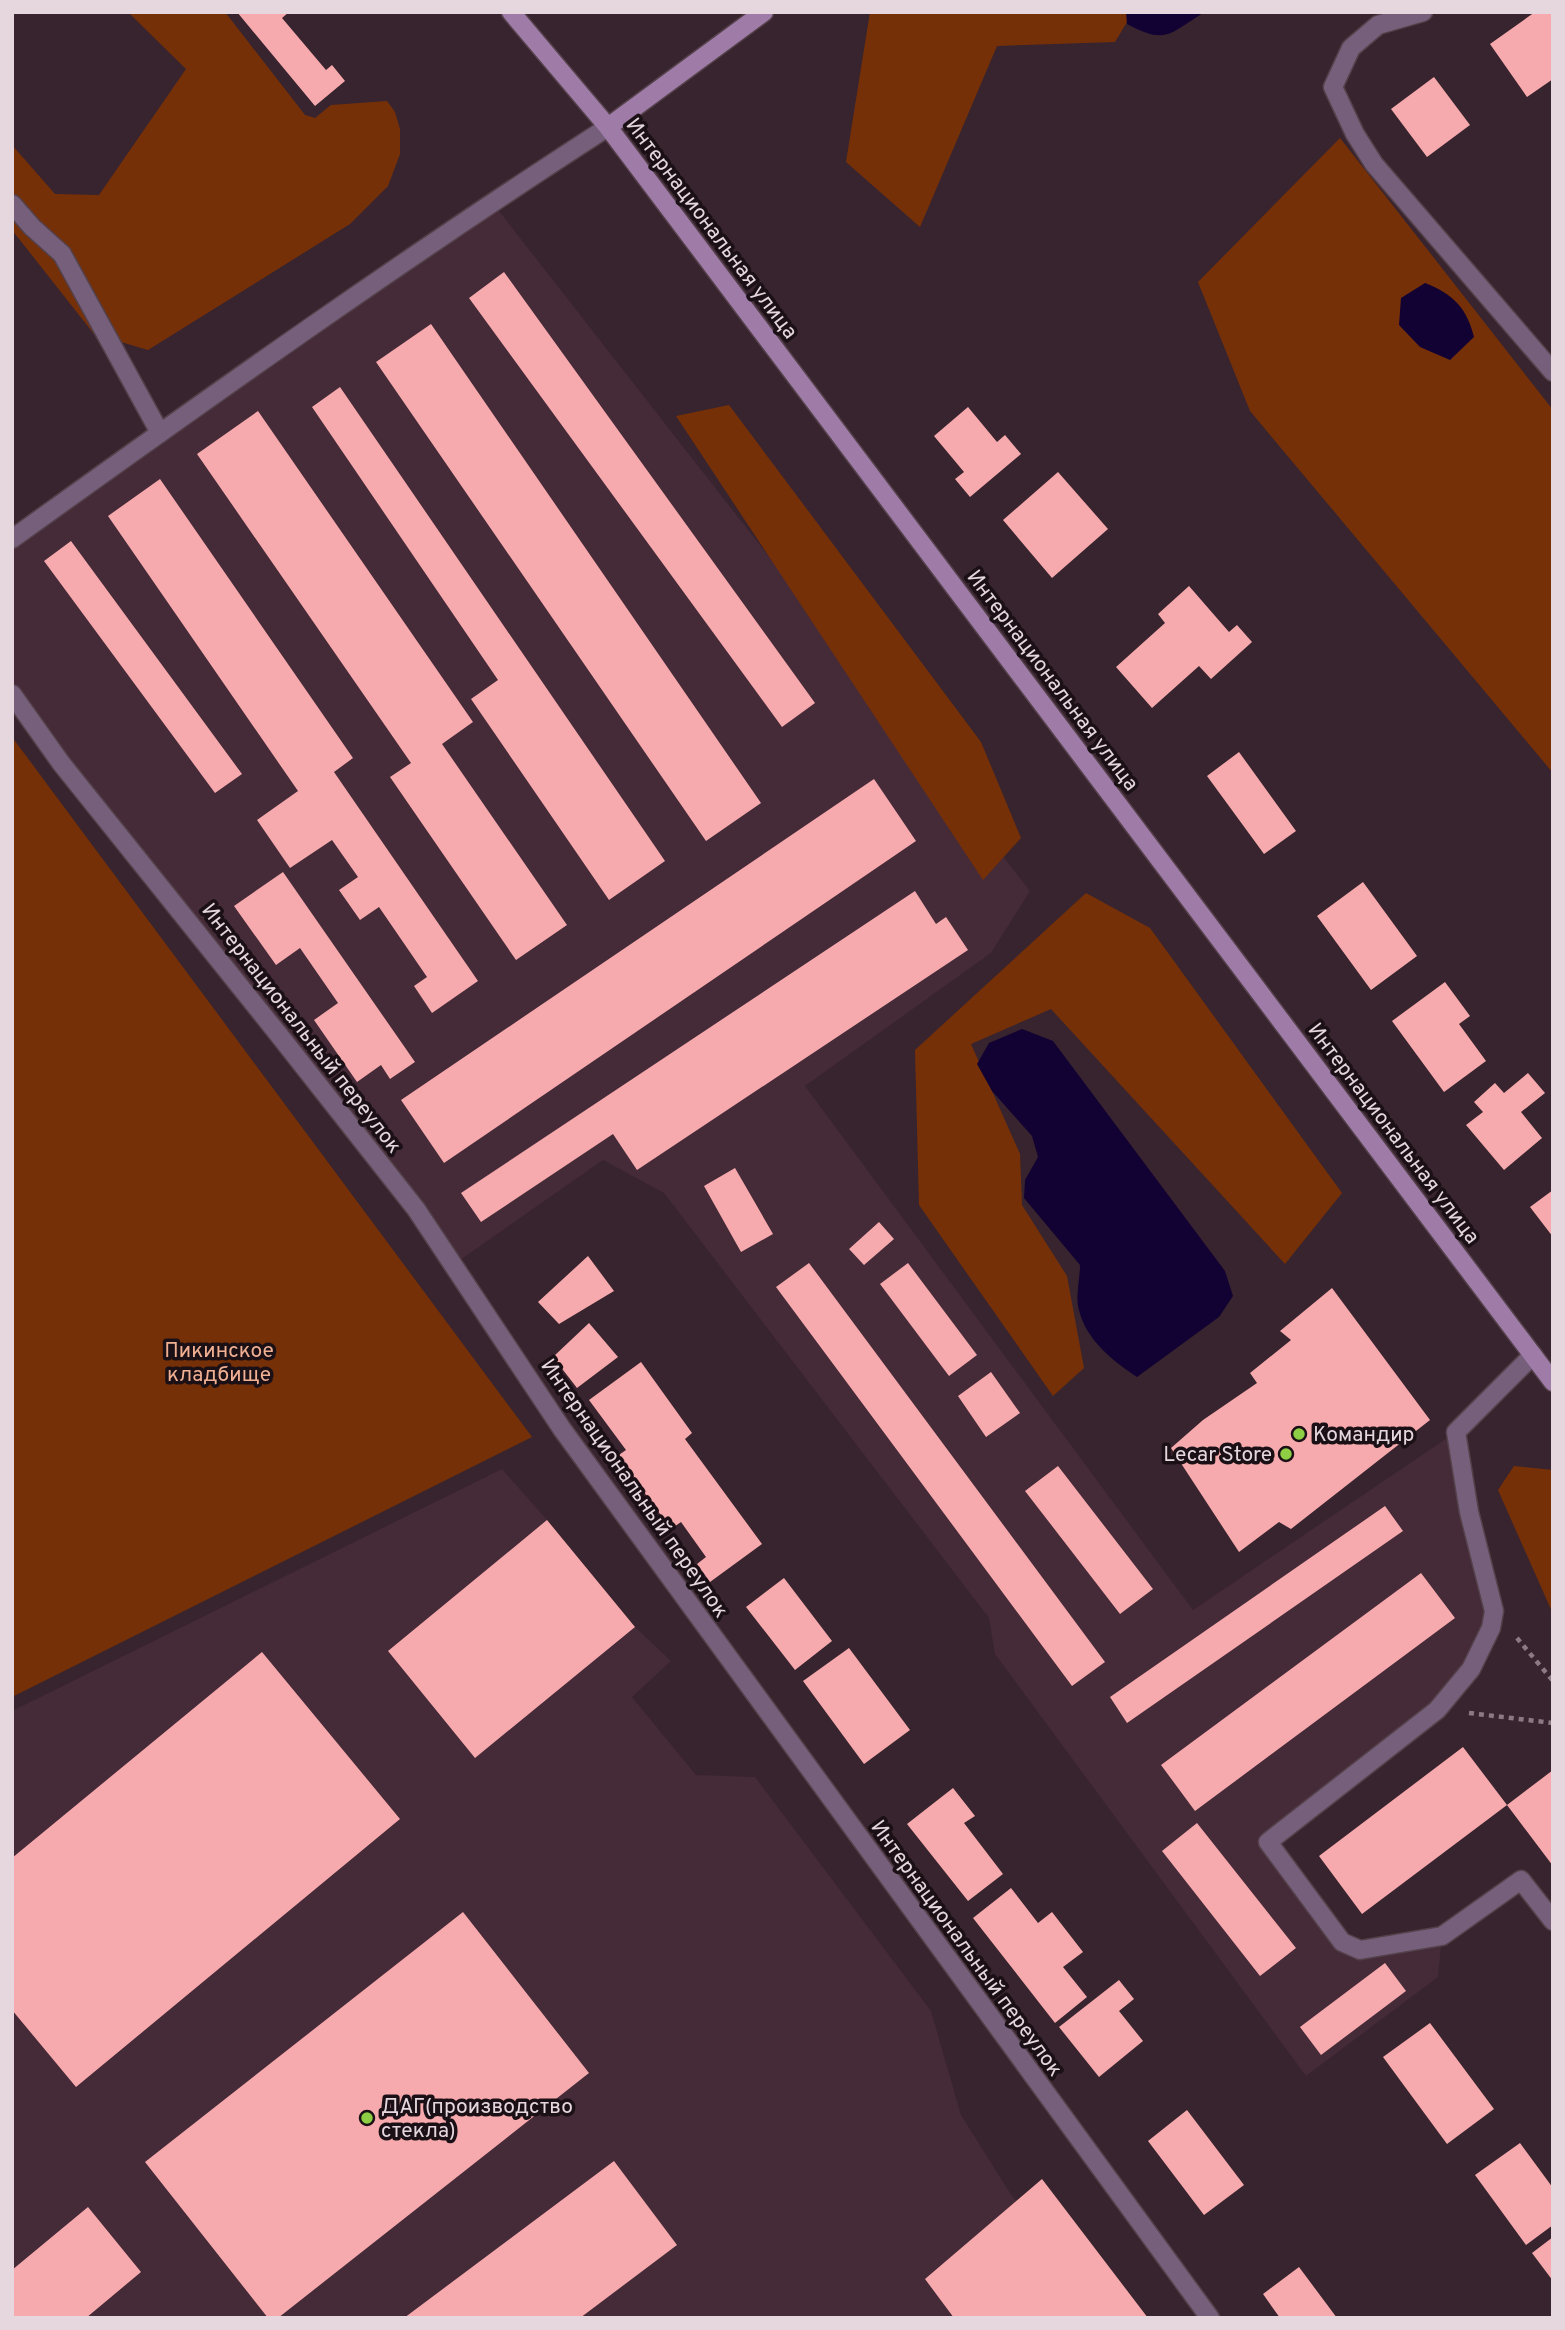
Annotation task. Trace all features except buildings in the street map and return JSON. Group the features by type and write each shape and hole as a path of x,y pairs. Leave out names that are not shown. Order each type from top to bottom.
{"main road":[{"name":"Интернациональная улица","path":"510,12 608,127 1553,1382"},
{"path":"608,127 764,12"}],"street":[{"path":"1423,12 1378,25 1351,48 1334,86 1355,134 1374,164 1553,372"},
{"path":"12,539 492,202 608,127"},
{"path":"12,204 32,227 62,254 160,433"},
{"name":"Интернациональный переулок","path":"12,694 61,764 416,1209 562,1429 1210,2318"},
{"path":"1533,1355 1456,1432 1469,1512 1494,1611 1491,1628 1471,1668 1437,1710 1268,1842 1342,1942 1360,1950 1442,1937 1521,1880 1553,1921"}],"path":[{"path":"1494,1611 1553,1681"},
{"path":"1437,1710 1553,1723"}],"shaded area":[{"path":"1126,12 1203,13 1174,31 1159,35 1127,24"},
{"path":"492,202 1030,891 991,953 805,1086 1193,1610 1456,1432 1491,1628 1437,1710 1268,1842 1342,1942 1442,1936 1438,1977 1306,2076 995,1654 989,1618 664,1193 603,1160 453,1265 12,694 12,539"},
{"path":"1425,283 1451,297 1463,310 1471,327 1474,337 1450,360 1420,347 1399,325 1401,298"},
{"path":"1022,1029 1053,1041 1225,1271 1233,1296 1219,1317 1137,1377 1110,1357 1088,1331 1078,1305 1080,1265 1024,1198 1025,1180 1038,1157 1032,1136 992,1091 977,1064 989,1043"},
{"path":"502,1469 635,1627 671,1661 632,1697 696,1775 755,1777 931,2011 961,2115 1010,2193 1105,2318 12,2318 12,1711"}],"green space":[{"path":"128,12 225,12 305,115 315,118 331,105 387,101 395,112 400,129 400,154 388,186 350,224 148,350 94,334 12,230 12,145 55,194 99,195 186,69"},
{"path":"870,12 1133,12 1115,42 997,46 920,227 846,162"},
{"path":"1340,138 1553,410 1553,773 1250,411 1198,282"},
{"path":"729,405 981,742 1021,838 983,880 676,416"},
{"name":"Пикинское кладбище","path":"12,737 532,1437 12,1697"},
{"path":"1086,893 1150,928 1342,1193 1285,1264 1051,1009 971,1044 1020,1154 1022,1205 1067,1276 1084,1368 1053,1396 919,1205 915,1050"},
{"path":"1514,1466 1553,1470 1553,1614 1498,1490"}],"place":[{"name":"Командир","path":"1299,1434"},
{"name":"Lecar Store","path":"1286,1454"},
{"name":"ДАГ(производство стекла)","path":"367,2118"}]}
